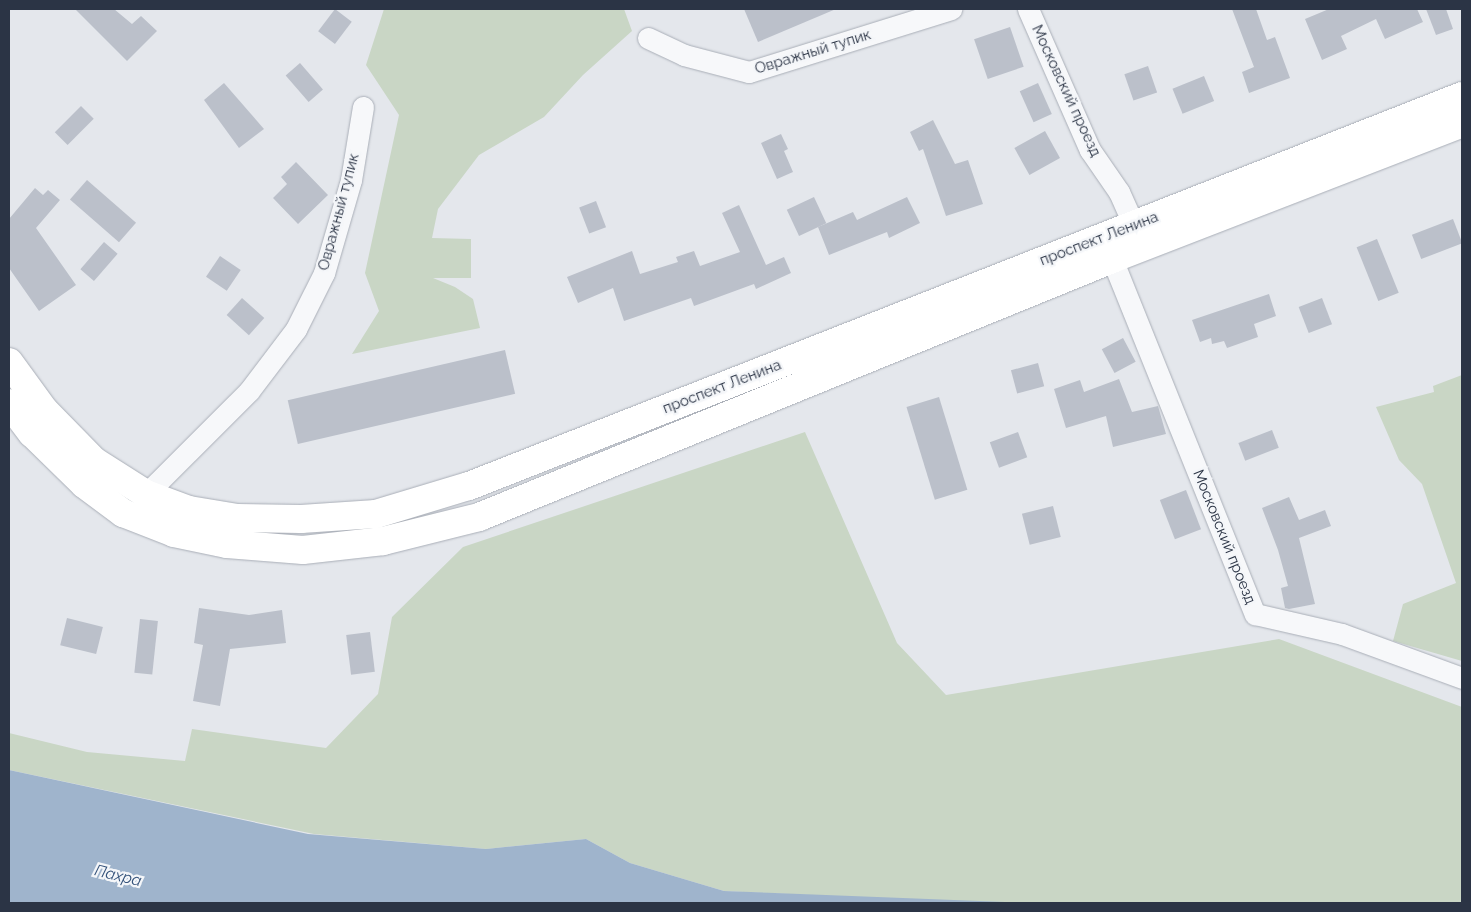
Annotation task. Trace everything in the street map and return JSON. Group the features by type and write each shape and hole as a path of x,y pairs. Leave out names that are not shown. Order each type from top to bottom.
{"main road":[{"name":"проспект Ленина","path":"9,362 44,410 94,460 146,494 188,510 238,518 301,519 376,514 469,486 1462,96"},
{"name":"проспект Ленина","path":"9,403 32,434 84,484 123,513 174,533 227,544 303,550 383,541 479,517 1112,259 1462,123"}],"street":[{"name":"Овражный тупик","path":"648,38 684,55 749,72 950,9"},
{"name":"Московский проезд","path":"1028,9 1090,150 1119,192 1134,226"},
{"name":"Овражный тупик","path":"146,494 249,391 296,329 324,273 351,180 363,107"},
{"name":"Московский проезд","path":"1112,259 1255,614 1342,634 1462,678"}],"green space":[{"path":"384,9 624,9 632,31 583,75 544,117 479,155 438,209 432,238 471,239 471,278 433,278 455,287 473,299 480,328 352,354 379,311 365,273 399,115 366,65"},
{"path":"1462,375 1462,661 1393,641 1403,604 1456,583 1422,484 1399,460 1376,407 1434,392 1433,386"},
{"path":"805,432 897,643 946,695 1279,639 1462,707 1462,903 977,903 724,891 630,863 586,839 486,849 314,834 9,770 9,733 87,752 185,761 192,729 326,748 378,694 392,617 463,547"}],"water":[{"name":"Пахра","path":"9,770 308,834 486,849 586,839 630,863 724,891 1030,903 14,903 9,902"}],"building":[{"path":"75,9 114,9 132,24 141,16 157,31 127,61"},
{"path":"335,9 352,22 335,44 318,31"},
{"path":"744,9 836,9 758,42"},
{"path":"1232,9 1256,9 1267,40 1275,37 1290,78 1249,93 1242,72 1254,67"},
{"path":"1329,9 1417,9 1423,22 1385,39 1376,19 1341,36 1347,49 1322,60 1305,19"},
{"path":"1426,9 1446,9 1453,29 1436,35"},
{"path":"1010,27 1024,67 988,79 974,39"},
{"path":"300,63 323,89 309,102 286,75"},
{"path":"1148,66 1157,92 1133,101 1124,74"},
{"path":"1204,76 1214,101 1183,114 1172,89"},
{"path":"224,83 264,129 239,148 204,100"},
{"path":"1038,83 1052,114 1034,122 1020,91"},
{"path":"81,106 94,119 68,145 55,132"},
{"path":"933,120 955,164 968,160 983,204 946,216 923,149 919,151 910,132"},
{"path":"1045,131 1060,158 1029,175 1014,148"},
{"path":"781,134 788,149 784,151 793,172 777,179 761,143"},
{"path":"296,162 328,195 298,224 273,198 287,184 281,177"},
{"path":"87,180 136,223 119,242 70,200"},
{"path":"35,188 43,195 48,190 60,200 36,228 76,285 39,311 9,268 9,219"},
{"path":"814,197 826,223 799,236 787,210"},
{"path":"907,197 920,223 889,238 887,232 829,255 818,227 853,212 857,220"},
{"path":"596,201 606,227 589,234 579,207"},
{"path":"739,205 766,265 784,257 791,273 756,289 754,284 694,306 691,298 624,321 613,288 578,303 567,277 632,251 640,274 678,262 676,257 694,251 700,266 740,252 722,213"},
{"path":"1453,219 1462,243 1421,259 1412,235"},
{"path":"1377,239 1399,293 1378,301 1357,247"},
{"path":"104,242 118,254 94,281 80,269"},
{"path":"220,256 241,270 227,291 206,277"},
{"path":"1269,294 1276,316 1254,324 1258,337 1227,348 1224,341 1212,344 1211,338 1200,342 1192,320"},
{"path":"242,298 264,318 249,335 227,315"},
{"path":"1322,298 1332,324 1309,333 1299,307"},
{"path":"1123,338 1136,362 1114,373 1102,349"},
{"path":"505,350 515,394 298,444 288,400"},
{"path":"1038,363 1044,386 1017,393 1011,370"},
{"path":"1119,379 1132,412 1158,406 1166,434 1113,447 1106,416 1066,428 1054,389 1080,380 1084,392"},
{"path":"939,397 967,490 935,500 906,407"},
{"path":"1272,430 1279,448 1245,461 1238,443"},
{"path":"1018,432 1027,457 999,468 990,442"},
{"path":"1186,490 1201,529 1175,539 1160,500"},
{"path":"1289,497 1299,520 1325,510 1331,526 1299,538 1315,604 1289,609 1285,608 1281,588 1288,586 1278,550 1262,508"},
{"path":"1053,506 1061,537 1030,545 1022,514"},
{"path":"199,608 249,615 282,610 286,643 230,649 220,706 193,701 203,645 194,643"},
{"path":"67,618 103,627 96,654 60,645"},
{"path":"140,619 158,621 152,675 134,673"},
{"path":"370,632 375,672 351,675 346,635"}]}
